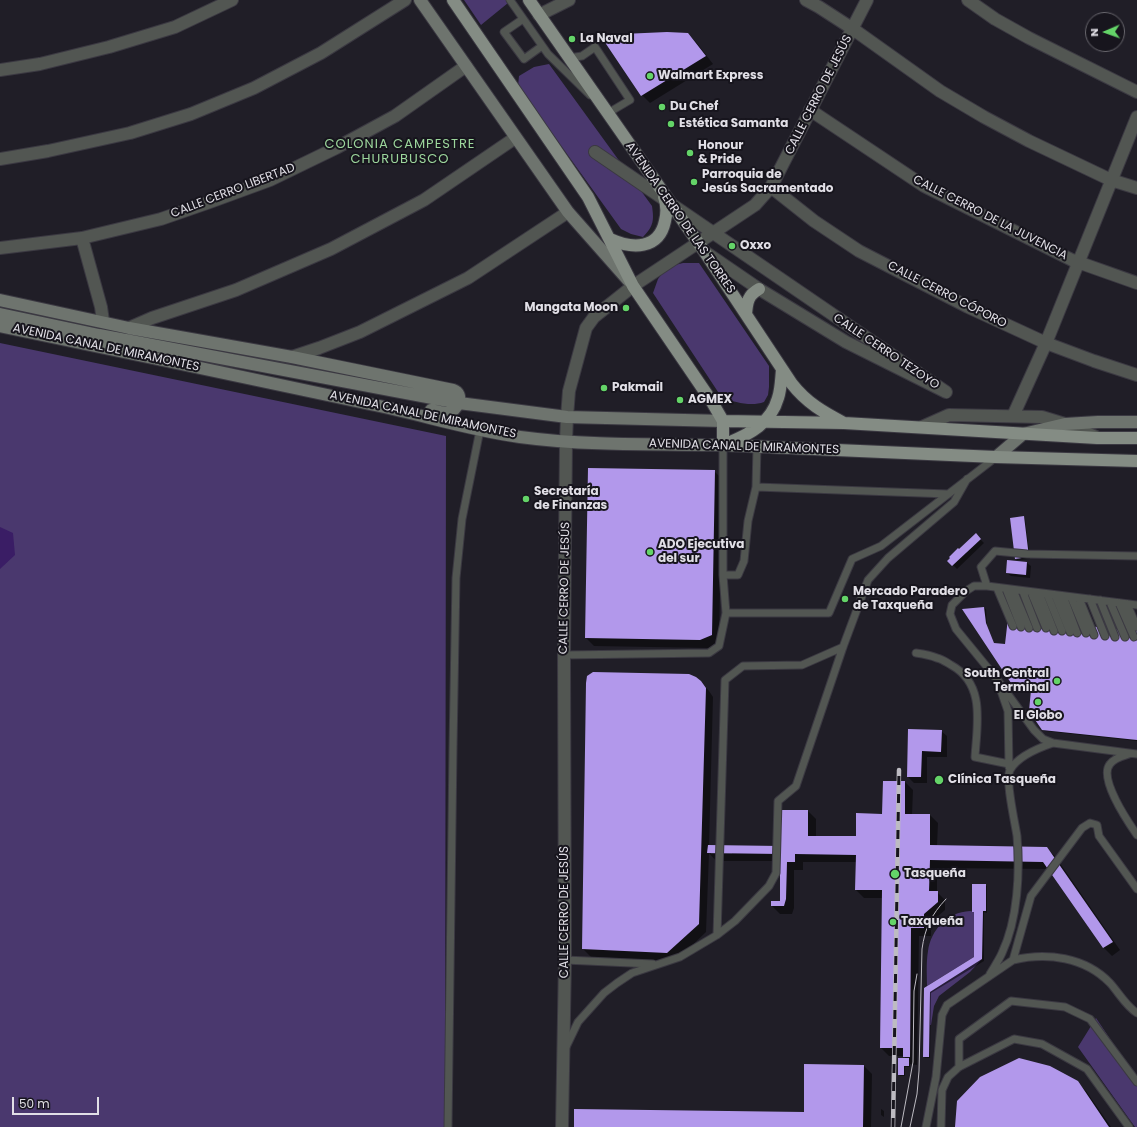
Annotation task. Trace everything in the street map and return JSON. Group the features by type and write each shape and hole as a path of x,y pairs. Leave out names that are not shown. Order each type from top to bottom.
{"main road":[{"path":"420,0 568,212 633,286 712,402 723,421 723,444 750,433 765,421 773,411 778,397 782,370"},
{"path":"453,0 588,196 633,286"},
{"name":"AVENIDA CERRO DE LAS TORRES","path":"529,0 701,247 782,370 801,395 820,410 844,423"},
{"path":"610,239 618,243 642,246 651,243 657,238 662,231 667,215 667,207 662,192"},
{"path":"746,314 748,299 752,292 759,289"},
{"name":"AVENIDA CANAL DE MIRAMONTES","path":"0,300 129,328 292,357 453,390 460,396 459,403"},
{"name":"AVENIDA CANAL DE MIRAMONTES","path":"0,314 99,335 459,403 567,417 844,423 1097,438 1137,438"},
{"name":"AVENIDA CANAL DE MIRAMONTES","path":"0,326 386,407 480,430 520,437 622,444 723,444 996,457 1137,461"},
{"path":"386,407 409,405 446,413 453,410 459,403"},
{"name":"AVENIDA CANAL DE MIRAMONTES","path":"996,457 1023,434 1065,424 1137,422"}],"street":[{"path":"0,70 40,64 109,48 175,27 232,0"},
{"path":"0,159 48,151 130,133 191,114 254,88 321,53 405,0"},
{"path":"539,15 569,0"},
{"path":"806,0 853,29 940,91 984,117 1029,141 1111,180 1137,188"},
{"name":"CALLE CERRO DE JESÚS","path":"562,1127 565,960 564,654 566,441 569,391 586,328 594,317 633,286 701,247 755,205 771,187 867,0"},
{"path":"968,0 995,19 1029,38 1137,92"},
{"name":"CALLE CERRO LIBERTAD","path":"0,248 82,238 161,219 270,180 336,148 395,116 466,66"},
{"name":"CALLE CERRO DE LA JUVENCIA","path":"810,110 924,186 1040,245 1078,262 1137,283"},
{"path":"1013,416 1046,343 1137,117"},
{"path":"129,328 236,290 332,249 424,200 515,138"},
{"name":"CALLE CERRO TEZOYO","path":"595,152 946,392 846,342 759,289 701,247"},
{"name":"CALLE CERRO CÓPORO","path":"771,187 814,221 859,251 968,307 1046,343 1137,375"},
{"path":"292,357 320,348 360,332 468,278 568,212"},
{"path":"82,238 101,306 103,322"},
{"path":"167,335 164,332 162,320 168,313"},
{"name":"AVENIDA CANAL DE MIRAMONTES","path":"922,428 948,415 1042,417 1065,424 1097,438"}],"lane":[{"path":"510,0 548,54 607,112 630,100 595,47 582,56 569,58"},
{"path":"523,19 504,32 524,59 542,46"},
{"path":"448,1127 456,578 462,520 480,430"},
{"path":"564,654 709,653 719,646 726,613 723,575 723,444"},
{"path":"723,575 738,575 744,561 748,521 756,487 757,446"},
{"path":"726,613 829,613 852,559 881,546 996,457"},
{"path":"564,1052 578,1022 604,993 632,973 680,957 717,936 735,922 768,886 776,873 778,801 796,786 843,647 868,580 888,558 954,502 967,479"},
{"path":"756,487 948,494"},
{"path":"987,586 981,567 995,551 1027,554 1137,556"},
{"path":"1133,754 1052,743 1043,739 1034,730 996,678 956,629 950,614 952,605 966,591 974,586 987,586 1023,592 1137,605"},
{"path":"996,588 1013,626"},
{"path":"1010,589 1025,628"},
{"path":"1023,592 1037,628"},
{"path":"1031,592 1046,628"},
{"path":"1039,593 1054,631"},
{"path":"1047,594 1062,631"},
{"path":"1059,595 1074,632"},
{"path":"1071,597 1086,633"},
{"path":"1079,598 1094,635"},
{"path":"1090,599 1105,636"},
{"path":"1100,600 1115,637"},
{"path":"1110,602 1125,637"},
{"path":"1119,603 1134,637"},
{"path":"1127,604 1137,626"},
{"path":"717,936 725,680 743,666 802,665 843,647"},
{"path":"916,653 938,658 959,669 971,684 976,697 978,712 975,757 1009,767"},
{"path":"989,976 1003,952 1010,928 1016,900 1018,863 1010,794 1008,711 996,678"},
{"path":"1009,767 1035,748 1052,743"},
{"path":"1133,754 1116,759 1107,769 1107,775 1111,790 1137,835"},
{"path":"1013,960 1031,896 1082,828 1090,823 1097,825 1099,836 1137,889"},
{"path":"926,1127 936,1078 942,1014 946,1005 1013,960 1025,957 1061,957 1079,962 1107,979 1131,1009 1137,1013"},
{"path":"565,960 657,964"},
{"path":"959,1067 959,1038 1011,1001 1065,1007 1090,1018 1137,1082"},
{"path":"941,1127 942,1090 948,1077 959,1067 1014,1039 1042,1044 1086,1068 1129,1127"}],"shaded area":[{"path":"464,0 506,0 508,3 481,25"},
{"path":"549,64 652,206 652,223 643,237 631,234 621,229 518,86 519,76 534,67"},
{"path":"683,263 699,263 769,366 768,395 764,402 748,404 722,398 653,293 658,279 667,267"},
{"path":"0,343 446,436 445,1127 0,1127"},
{"path":"0,527 13,533 15,555 0,569"},
{"path":"970,911 974,912 974,957 927,986 927,955 930,943 937,929 947,919 954,915"},
{"path":"982,959 970,972 939,996 934,1006 930,1025 930,992"},
{"path":"1096,1018 1137,1079 1137,1127 1135,1127 1078,1047"}],"building":[{"name":"Walmart Express","path":"667,32 688,33 706,56 641,96 600,35"},
{"name":"ADO Ejecutiva del sur","path":"588,468 715,470 712,635 700,640 585,638"},
{"path":"1024,516 1029,557 1015,559 1010,518"},
{"path":"976,533 981,539 952,566 947,561 950,558 949,557"},
{"path":"1007,560 1027,562 1026,575 1006,573"},
{"path":"984,607 986,623 994,643 1005,644 1008,618 1137,631 1137,740 1042,730 1029,711 1031,690 1015,689 962,609"},
{"path":"593,672 689,674 701,681 706,688 699,924 667,953 582,949 586,683 587,676"},
{"path":"908,729 942,730 941,752 922,751 921,777 907,777"},
{"name":"Taxqueña","path":"883,781 905,781 905,814 930,814 930,845 1047,847 1113,942 1103,948 1043,862 930,860 929,891 938,891 938,902 924,914 924,928 911,928 910,1057 903,1057 903,1048 880,1048 882,890 855,890 856,855 795,854 795,862 787,862 786,899 784,906 771,906 771,901 780,901 780,854 707,853 708,845 780,846 781,810 808,810 808,836 856,836 856,813 882,814"},
{"path":"972,884 986,884 986,911 983,911 982,959 930,992 929,1057 923,1057 924,988 974,957 974,912 972,912"},
{"path":"898,1058 909,1058 909,1066 904,1066 904,1075 898,1075"},
{"path":"1019,1058 1050,1066 1078,1081 1109,1127 955,1127 957,1101 980,1077"},
{"path":"804,1064 864,1065 863,1127 574,1127 574,1109 804,1112"}],"tram line":[{"path":"910,1127 917,1094 919,1071 922,949 930,922 936,911 946,899"},
{"path":"901,1127 913,1062 914,991 917,974"}],"railway":[{"path":"893,1127 899,770"}],"place":[{"name":"La Naval","path":"572,39"},
{"name":"Walmart Express","path":"650,76"},
{"name":"Du Chef","path":"662,107"},
{"name":"Estética Samanta","path":"671,124"},
{"name":"Honour & Pride","path":"690,153"},
{"name":"Parroquia de Jesús Sacramentado","path":"694,182"},
{"name":"Oxxo","path":"732,246"},
{"name":"Mangata Moon","path":"626,308"},
{"name":"Pakmail","path":"604,388"},
{"name":"AGMEX","path":"680,400"},
{"name":"Secretaría de Finanzas","path":"526,499"},
{"name":"ADO Ejecutiva del sur","path":"650,552"},
{"name":"Mercado Paradero de Taxqueña","path":"845,599"},
{"name":"South Central Terminal","path":"1057,681"},
{"name":"El Globo","path":"1038,702"},
{"name":"Clínica Tasqueña","path":"939,780"},
{"name":"Tasqueña","path":"895,874"},
{"name":"Taxqueña","path":"893,922"}],"district":[{"name":"COLONIA CAMPESTRE CHURUBUSCO","path":"400,152"}]}
